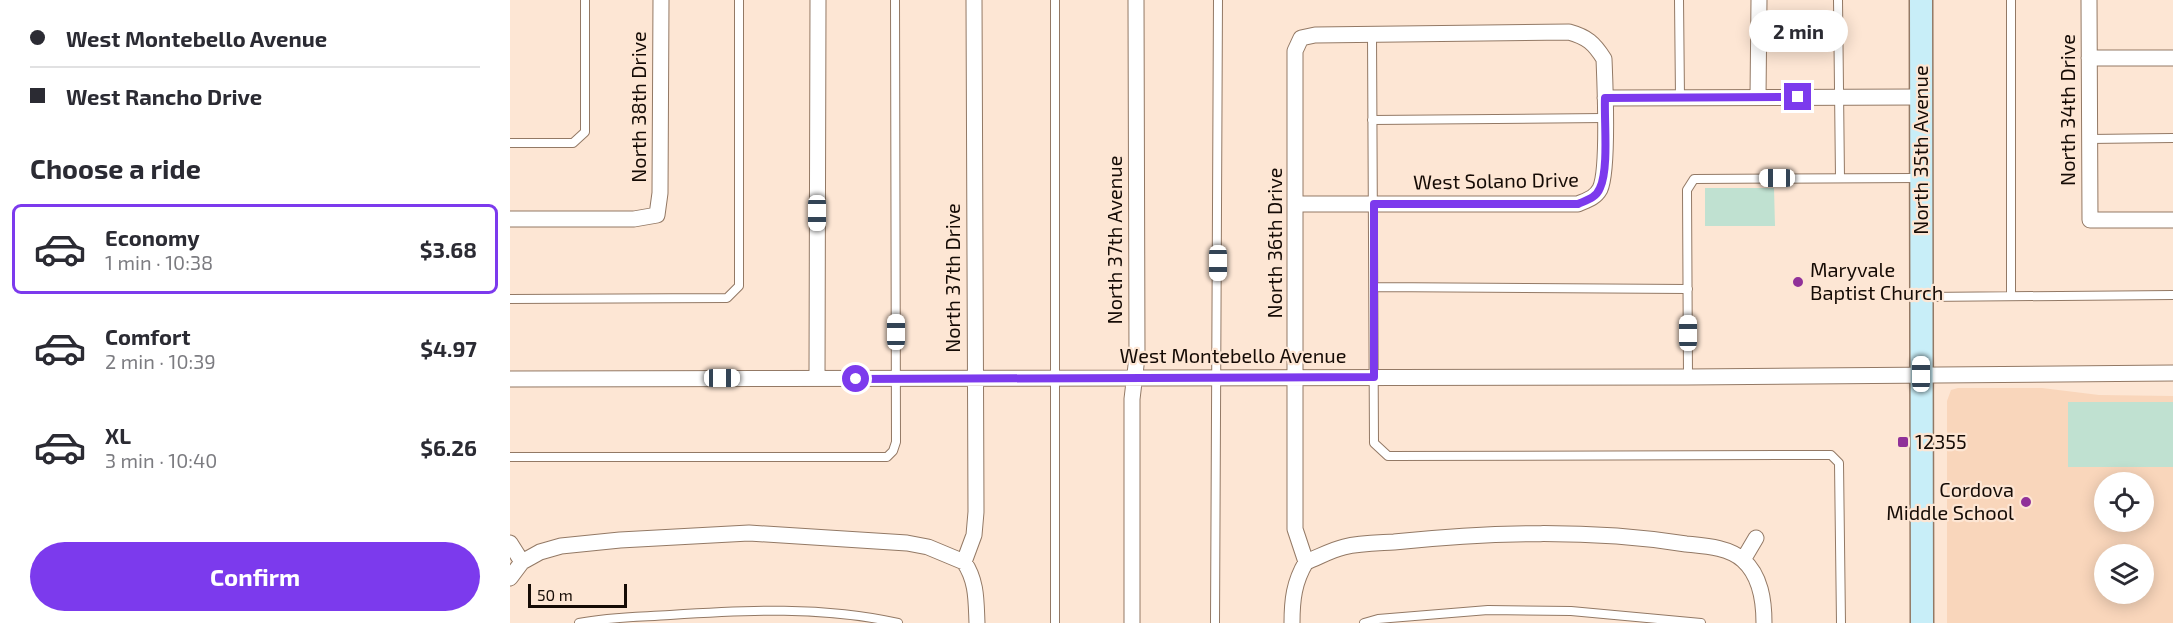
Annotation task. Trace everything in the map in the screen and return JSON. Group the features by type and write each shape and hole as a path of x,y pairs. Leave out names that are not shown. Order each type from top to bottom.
{"main road":[{"name":"North 35th Avenue","path":"1921,0 1922,623"}],"street":[{"name":"North 38th Drive","path":"510,219 634,219 657,214 660,193 661,0"},
{"path":"817,378 818,0"},
{"name":"North 37th Drive","path":"964,562 974,535 976,512 974,0"},
{"name":"North 37th Avenue","path":"1132,623 1132,399 1137,357 1136,0"},
{"path":"1758,0 1758,97"},
{"name":"North 34th Drive","path":"2089,0 2090,220 2173,220"},
{"name":"West Solano Drive","path":"1296,204 1578,204 1593,198 1601,188 1605,164 1604,59 1597,48 1584,36 1569,32 1316,35 1301,38"},
{"name":"North 36th Drive","path":"1301,38 1295,51 1295,530 1306,562"},
{"path":"2089,58 2173,58"},
{"path":"1605,98 1921,97"},
{"name":"West Montebello Avenue","path":"510,379 1688,377 2173,373"},
{"path":"1292,623 1292,599 1298,575 1306,562 1346,546 1470,534 1543,532 1660,540 1715,548 1731,553 1743,560 1760,587 1764,606 1764,623"},
{"path":"510,579 522,562 540,552 561,546 620,540 749,533 907,543 928,547 964,562 972,573 977,623"},
{"path":"1743,560 1756,538"},
{"path":"510,543 522,562"}],"lane":[{"path":"510,143 573,143 585,132 585,0"},
{"path":"510,299 727,298 739,286 739,0"},
{"path":"510,457 887,457 893,452 896,442 895,0"},
{"path":"1054,623 1055,0"},
{"path":"1215,623 1218,0"},
{"path":"1679,0 1680,98"},
{"path":"1838,0 1840,178"},
{"path":"2011,0 2011,296"},
{"path":"1372,35 1374,443 1388,456 1831,455 1839,463 1841,623"},
{"path":"1372,120 1604,118"},
{"path":"2089,139 2173,138"},
{"path":"1688,377 1687,190 1694,179 1921,178"},
{"path":"1374,287 1688,289"},
{"path":"1921,297 2173,295"},
{"path":"579,623 597,619 697,613 796,610 881,619 898,623"},
{"path":"1364,623 1378,619 1488,610 1571,611 1701,623"}],"shaded area":[{"name":"Cordova Middle School","path":"1958,388 2042,388 2099,395 2173,396 2173,623 1947,623 1947,401 1951,390"}],"green space":[{"path":"1705,188 1774,188 1775,226 1705,226"},
{"path":"2068,402 2173,402 2173,467 2068,467"}],"place":[{"name":"Maryvale Baptist Church","path":"1798,282"},
{"name":"12355","path":"1903,442"},
{"name":"Cordova Middle School","path":"2026,502"}],"route":[{"path":"856,379 1374,377 1374,204 1578,204 1593,198 1601,188 1605,164 1605,98 1798,97"}]}
